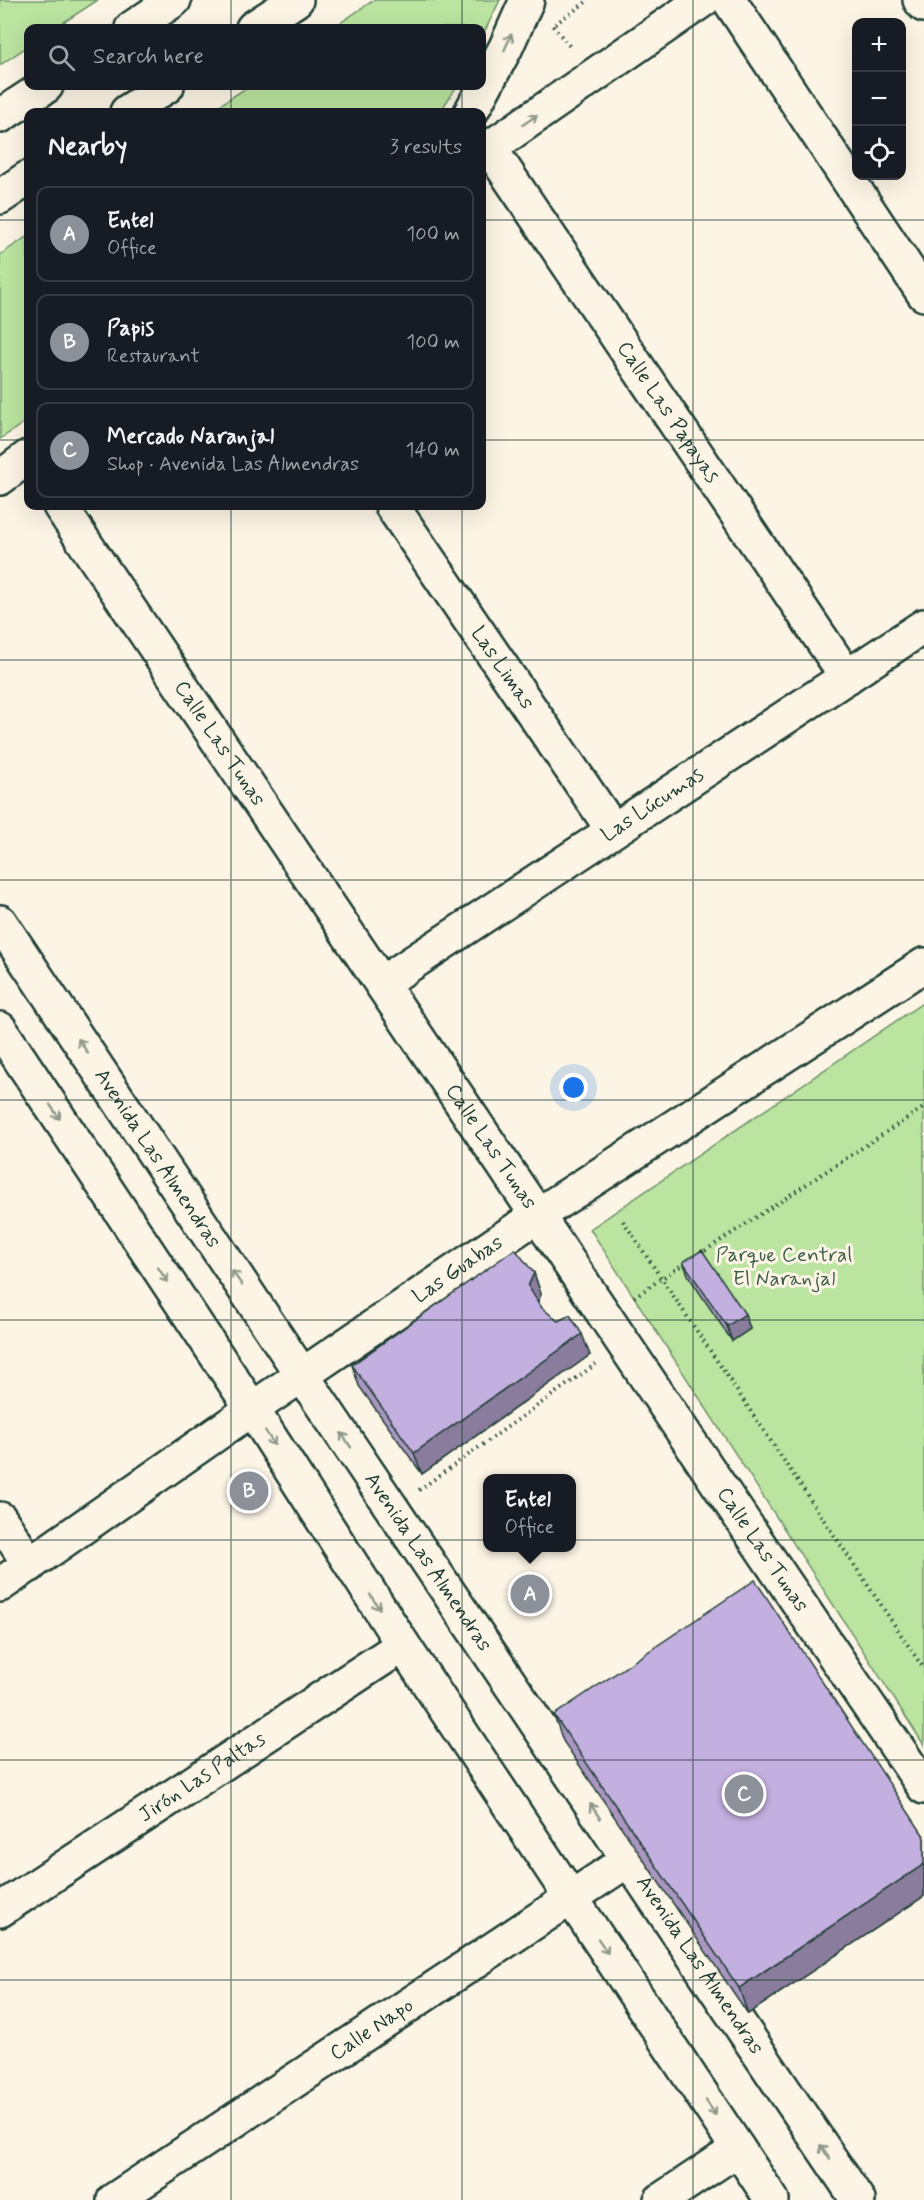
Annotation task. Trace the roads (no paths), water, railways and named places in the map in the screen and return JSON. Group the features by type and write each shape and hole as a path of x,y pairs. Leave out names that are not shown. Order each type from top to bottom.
{"main road":[{"path":"138,24 174,0"},
{"path":"259,24 296,0"},
{"path":"486,149 703,0"},
{"path":"729,0 924,294"},
{"path":"920,0 924,5"},
{"path":"486,84 506,47 538,11"},
{"path":"0,116 40,90"},
{"path":"132,108 161,90"},
{"path":"473,108 483,90"},
{"name":"Calle Las Papayas","path":"486,151 847,677"},
{"path":"0,196 24,181"},
{"path":"0,478 24,461"},
{"name":"Calle Las Tunas","path":"63,510 924,1787"},
{"name":"Las Limas","path":"395,510 613,830"},
{"name":"Las Lúcumas","path":"382,983 924,626"},
{"name":"Avenida Las Almendras","path":"0,922 858,2200"},
{"name":"Las Guabas","path":"0,1585 252,1409 538,1215 924,965"},
{"path":"0,1029 252,1409 403,1646 772,2200"},
{"path":"0,1519 30,1565"},
{"name":"Jirón Las Paltas","path":"0,1910 403,1646"},
{"name":"Calle Napo","path":"114,2200 628,1860"},
{"path":"661,2200 738,2149"}],"place":[{"name":"Papis","path":"249,1491"},
{"name":"Entel","path":"530,1594"},
{"name":"Mercado Naranjal","path":"744,1794"}],"park label":[{"name":"Parque Central El Naranjal","path":"784,1267"}]}
